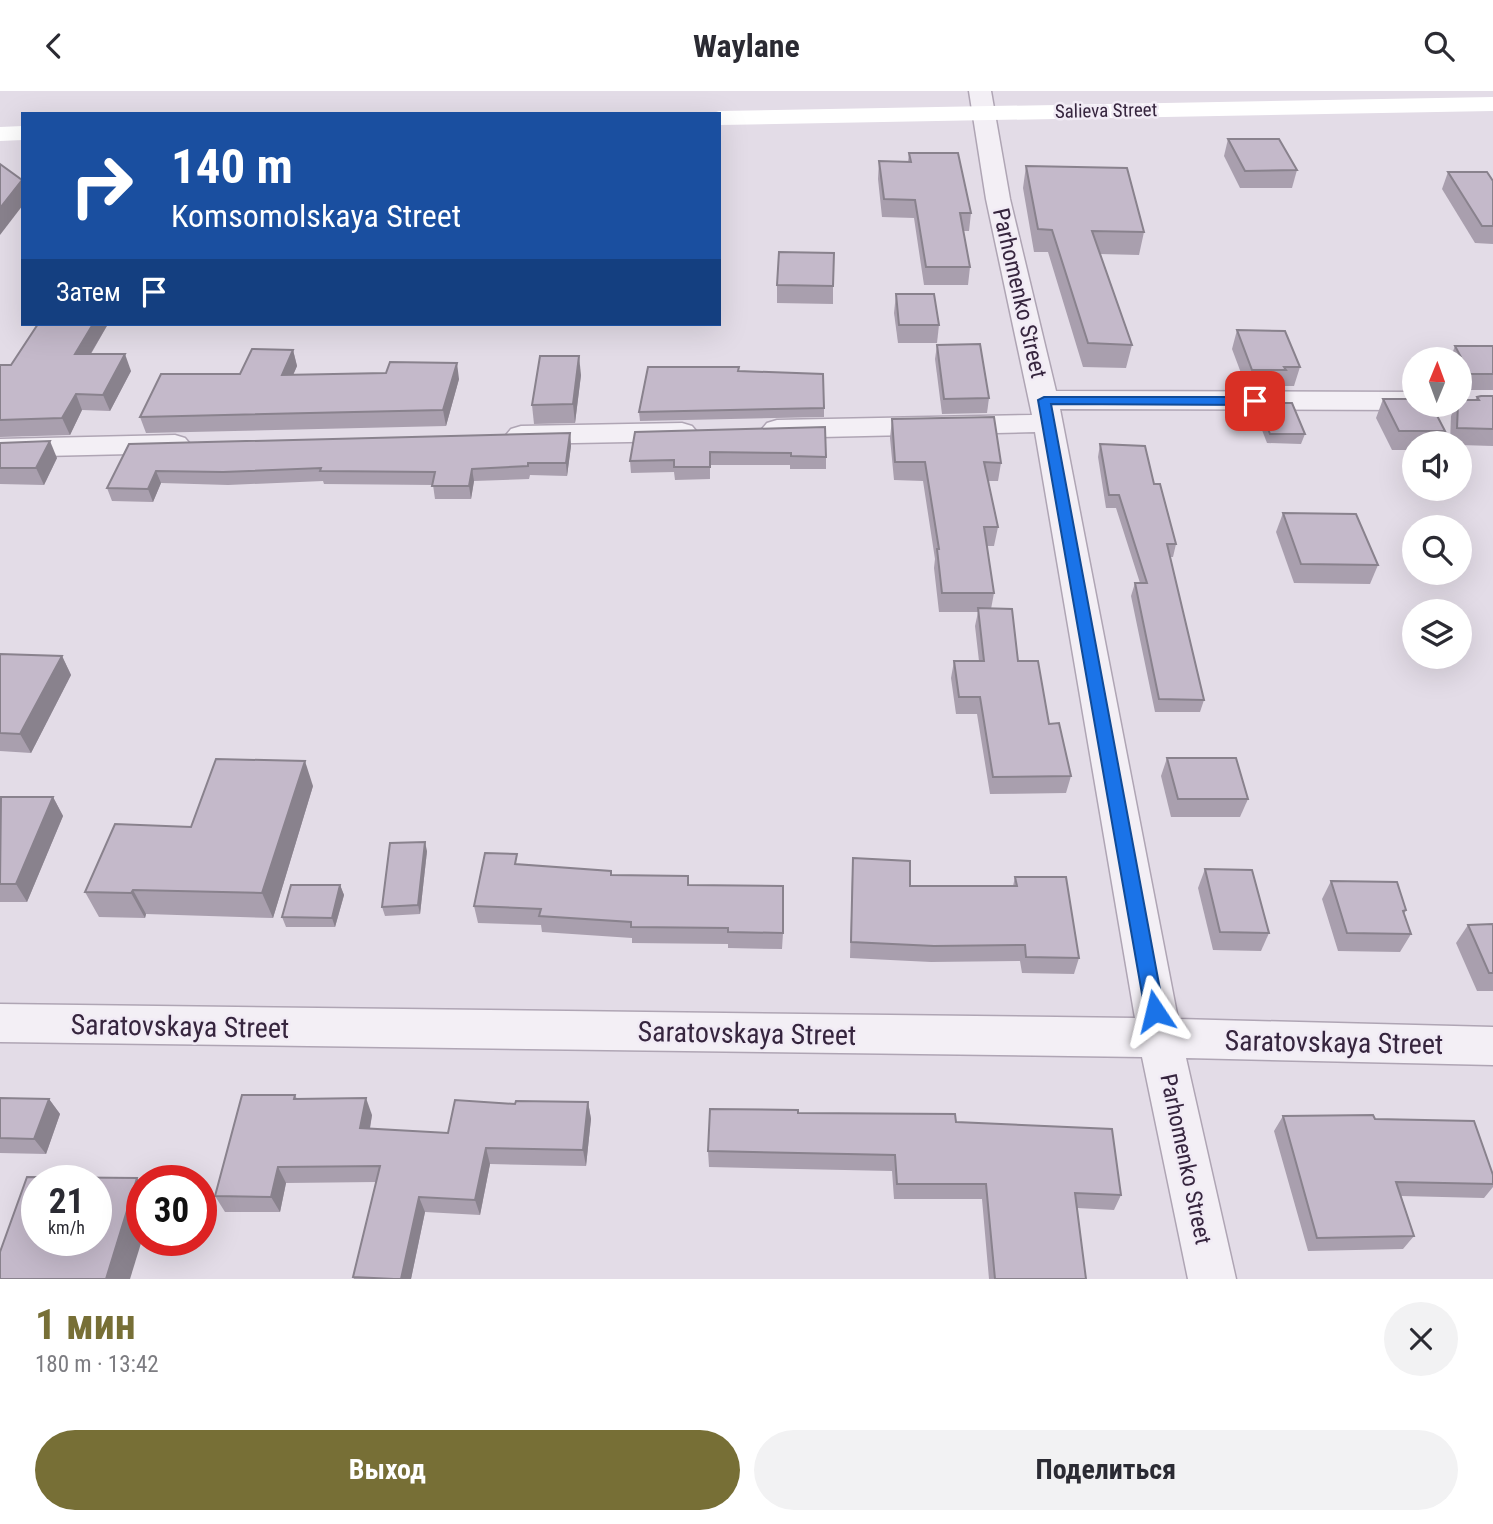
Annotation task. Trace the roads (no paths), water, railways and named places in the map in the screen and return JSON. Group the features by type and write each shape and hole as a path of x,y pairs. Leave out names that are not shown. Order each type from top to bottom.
{"main road":[{"name":"Salieva Street","path":"721,118 981,102 1493,104"},
{"path":"0,134 21,133"}],"street":[{"name":"Parhomenko Street","path":"981,102 998,199 1046,412 1160,1038 1212,1279"},
{"path":"755,430 1046,412 1402,401"},
{"path":"489,436 713,431"},
{"path":"0,448 196,443"},
{"name":"Saratovskaya Street","path":"0,1023 1160,1038 1493,1046"}]}
